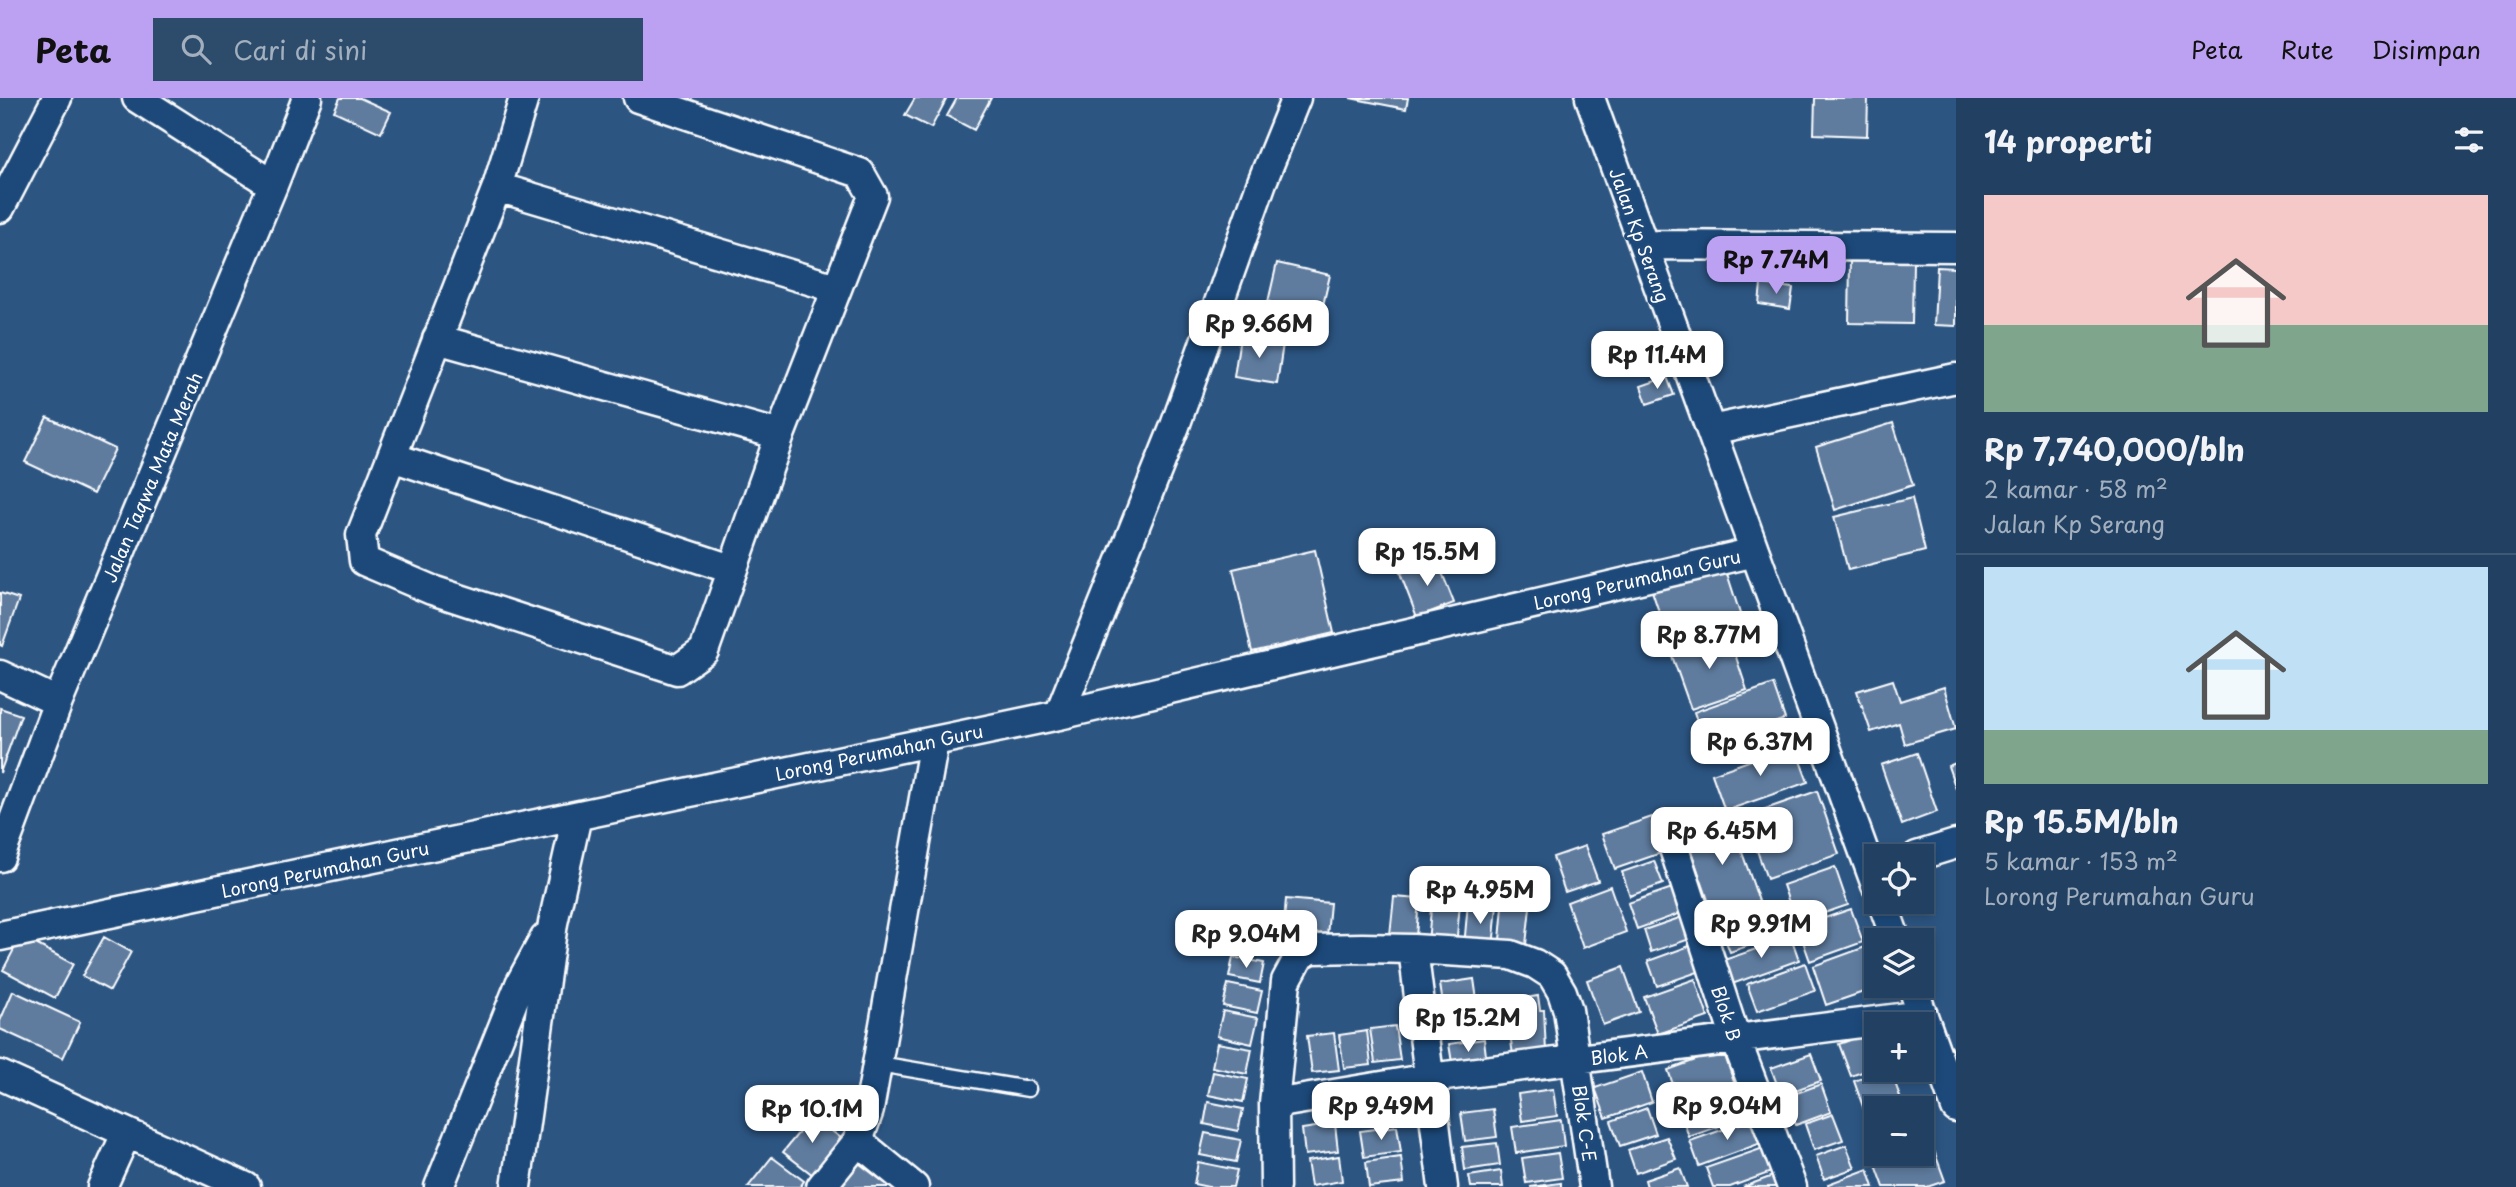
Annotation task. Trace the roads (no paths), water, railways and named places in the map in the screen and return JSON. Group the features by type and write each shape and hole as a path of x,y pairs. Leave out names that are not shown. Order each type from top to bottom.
{"street":[{"path":"0,208 57,98"},
{"path":"137,98 274,185"},
{"name":"Jalan Taqwa Mata Merah","path":"0,858 58,702 274,185 307,98"},
{"path":"524,98 497,187 361,535 365,561 432,590 677,670 704,651 780,435 873,195 860,173 638,98"},
{"path":"1059,715 1175,426 1262,182 1296,98"},
{"name":"Jalan Kp Serang","path":"1590,98 1864,847"},
{"path":"497,187 836,288"},
{"path":"1644,245 1956,247"},
{"path":"437,339 780,435"},
{"path":"1711,430 1956,378"},
{"path":"392,457 731,569"},
{"name":"Lorong Perumahan Guru","path":"0,936 1059,715 1755,552"},
{"path":"0,675 58,702"},
{"path":"821,1187 858,1141 869,1110 934,741"},
{"path":"516,1187 553,923 577,816"},
{"name":"Blok B","path":"1670,836 1736,1040 1792,1187"},
{"path":"1934,851 1956,844"},
{"path":"439,1187 520,984 553,923"},
{"name":"Blok C-E","path":"1275,1187 1274,1104 1286,981 1300,955 1312,949 1413,949 1511,955 1535,964 1552,975 1568,1010 1594,1187"},
{"path":"1413,949 1443,1187"},
{"name":"Blok A","path":"1274,1104 1430,1078 1864,1023"},
{"path":"1934,1046 1956,1108"},
{"path":"0,1075 246,1187"},
{"path":"102,1187 126,1134"},
{"path":"858,1141 914,1187"}],"lane":[{"path":"879,1063 1028,1089"}]}
